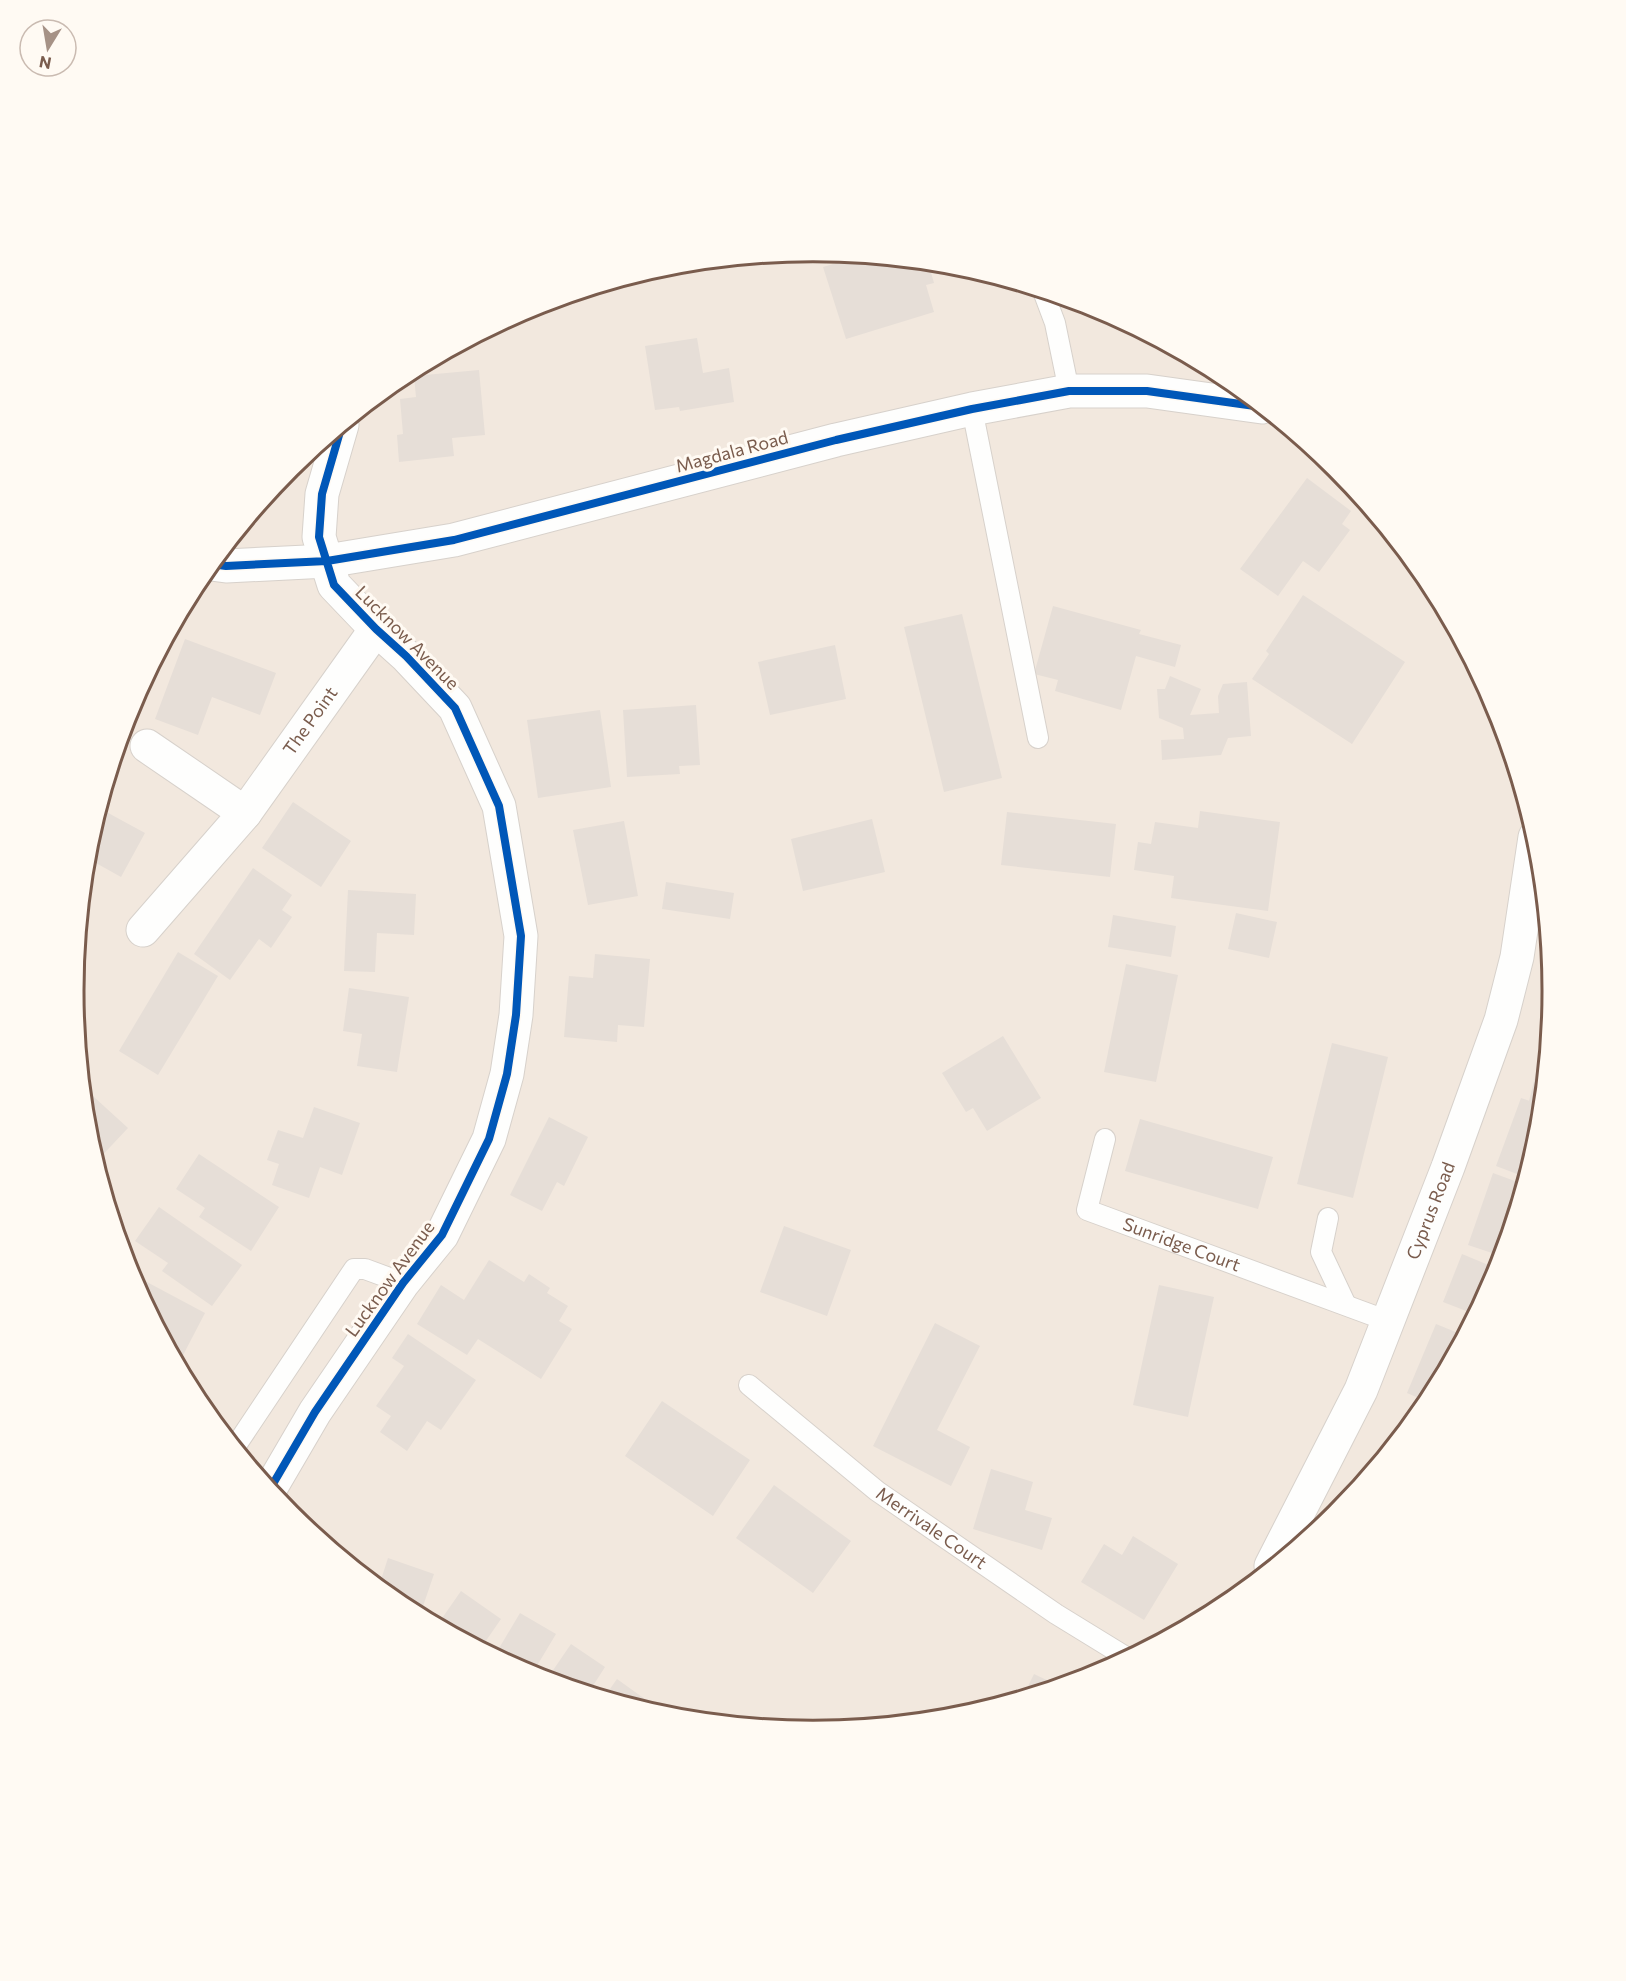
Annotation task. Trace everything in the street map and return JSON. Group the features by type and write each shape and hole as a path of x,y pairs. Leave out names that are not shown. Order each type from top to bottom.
{"street":[{"name":"Magdala Road","path":"221,565 327,561 454,540 836,440 972,409 1069,391 1147,391 1247,405"},
{"name":"Lucknow Avenue","path":"275,1481 315,1412 403,1284 442,1235 489,1139 507,1074 516,1015 520,936 499,806 455,708 334,585 319,537 322,494 339,437"},
{"name":"The Point","path":"143,930 245,813 376,628"},
{"path":"147,746 245,813"},
{"name":"Cyprus Road","path":"1278,1552 1361,1390 1448,1167 1501,1020 1517,957 1531,865"}],"lane":[{"path":"1045,300 1055,323 1069,391"},
{"path":"972,409 1038,738"},
{"name":"Sunridge Court","path":"1105,1139 1087,1210 1388,1321"},
{"path":"1328,1218 1321,1252 1346,1305"},
{"name":"Lucknow Avenue","path":"240,1441 354,1269 365,1269 403,1284"},
{"name":"Merrivale Court","path":"749,1384 877,1491 1056,1614 1117,1652"}],"shaded area":[{"path":"765,263 861,263 908,268 1002,286 1047,300 1092,317 1178,359 1218,384 1294,442 1361,510 1391,547 1419,585 1467,668 1487,712 1517,802 1536,895 1540,943 1542,991 1536,1086 1528,1133 1503,1225 1487,1269 1444,1355 1419,1396 1361,1471 1294,1539 1257,1569 1178,1622 1135,1644 1092,1664 1002,1695 908,1713 861,1718 813,1720 718,1713 624,1695 579,1681 534,1664 448,1622 408,1597 332,1539 265,1471 235,1434 207,1396 159,1313 139,1269 109,1179 90,1086 84,991 90,895 98,848 123,756 139,712 182,626 207,585 265,510 332,442 369,412 408,384 491,337 534,317 624,286 718,268"}],"building":[{"path":"838,263 861,263 931,272 934,283 926,285 934,312 846,339 823,267"},
{"path":"697,338 703,373 729,368 734,402 680,411 679,407 655,410 645,346"},
{"path":"479,370 485,435 452,438 454,456 399,462 397,435 403,434 400,399 416,397 414,380 422,375"},
{"path":"1307,478 1351,511 1342,524 1350,530 1319,572 1303,561 1278,596 1240,569"},
{"path":"1303,595 1405,662 1352,744 1252,679 1269,654 1266,651"},
{"path":"1053,606 1141,630 1139,634 1181,645 1175,667 1136,656 1121,710 1055,691 1058,680 1034,674"},
{"path":"962,614 1002,778 944,792 904,627"},
{"path":"185,639 276,673 260,715 212,697 198,735 155,719"},
{"path":"835,645 846,699 770,715 758,662"},
{"path":"1170,676 1201,689 1190,715 1219,713 1218,696 1223,684 1247,682 1251,736 1228,738 1221,755 1162,760 1161,740 1184,739 1183,728 1159,718 1157,689 1165,689"},
{"path":"696,705 700,765 679,766 680,774 627,777 623,710"},
{"path":"600,710 611,787 538,798 527,720"},
{"path":"293,802 351,841 321,887 262,848"},
{"path":"1200,811 1280,822 1268,911 1171,898 1174,876 1134,870 1138,842 1151,844 1155,822 1198,828"},
{"path":"107,812 145,833 121,877 95,863"},
{"path":"1007,812 1116,824 1110,877 1001,865"},
{"path":"872,819 885,872 803,891 791,839"},
{"path":"624,821 638,896 588,905 573,830"},
{"path":"253,868 292,895 282,910 292,917 271,948 259,939 230,980 194,954"},
{"path":"666,882 734,893 730,919 662,909"},
{"path":"348,890 416,894 414,935 377,933 375,972 344,971"},
{"path":"1236,913 1277,922 1269,958 1228,949"},
{"path":"1113,915 1176,926 1171,957 1108,947"},
{"path":"178,952 218,976 158,1075 119,1051"},
{"path":"595,954 650,959 644,1027 618,1025 617,1042 564,1037 569,976 593,978"},
{"path":"1126,964 1178,975 1156,1082 1104,1072"},
{"path":"349,988 409,997 397,1072 357,1066 362,1034 343,1031"},
{"path":"1003,1036 1041,1098 987,1131 973,1108 966,1112 942,1073"},
{"path":"1332,1043 1388,1057 1353,1198 1297,1184"},
{"path":"1537,1069 1537,1069 1533,1102 1529,1101"},
{"path":"91,1095 128,1128 103,1154"},
{"path":"1521,1098 1533,1102 1518,1174 1496,1166"},
{"path":"314,1107 360,1123 342,1175 320,1167 309,1198 272,1185 279,1164 267,1160 278,1130 303,1138"},
{"path":"549,1117 588,1137 564,1186 557,1182 542,1211 510,1195"},
{"path":"1140,1119 1273,1157 1258,1209 1125,1171"},
{"path":"199,1154 279,1207 251,1251 199,1217 205,1208 176,1189"},
{"path":"1493,1173 1516,1182 1493,1253 1468,1245"},
{"path":"159,1207 242,1265 212,1306 162,1271 168,1263 135,1241"},
{"path":"784,1226 851,1250 827,1316 760,1292"},
{"path":"1462,1254 1488,1265 1468,1312 1443,1302"},
{"path":"489,1260 524,1282 529,1274 550,1288 547,1293 568,1306 559,1321 572,1329 541,1379 478,1339 467,1355 417,1324 441,1285 464,1300"},
{"path":"144,1281 205,1313 183,1356"},
{"path":"1159,1285 1214,1297 1188,1417 1133,1405"},
{"path":"935,1323 980,1346 937,1430 970,1447 951,1486 873,1446"},
{"path":"1436,1324 1456,1332 1418,1398 1407,1393"},
{"path":"408,1334 476,1380 441,1430 427,1421 407,1451 380,1432 391,1416 376,1406 404,1366 392,1358"},
{"path":"662,1401 750,1460 713,1516 625,1456"},
{"path":"991,1469 1033,1482 1025,1510 1052,1518 1042,1550 973,1529"},
{"path":"774,1485 851,1541 813,1593 736,1538"},
{"path":"1133,1536 1178,1564 1144,1620 1081,1582 1104,1544 1122,1555"},
{"path":"388,1558 434,1574 423,1606 382,1578"},
{"path":"461,1591 501,1619 486,1641 442,1618"},
{"path":"520,1613 556,1634 537,1665 499,1648"},
{"path":"571,1644 605,1667 593,1685 552,1671"},
{"path":"1034,1674 1048,1681 1047,1681 1027,1687"},
{"path":"617,1679 646,1700 624,1695 609,1690"}],"cycle path":[{"path":"221,565 327,561 454,540 836,440 972,409 1069,391 1147,391 1247,405"},
{"path":"275,1481 315,1412 403,1283 442,1235 489,1139 507,1074 516,1015 521,936 499,806 455,708 334,585 319,537 322,494 339,437"}]}
